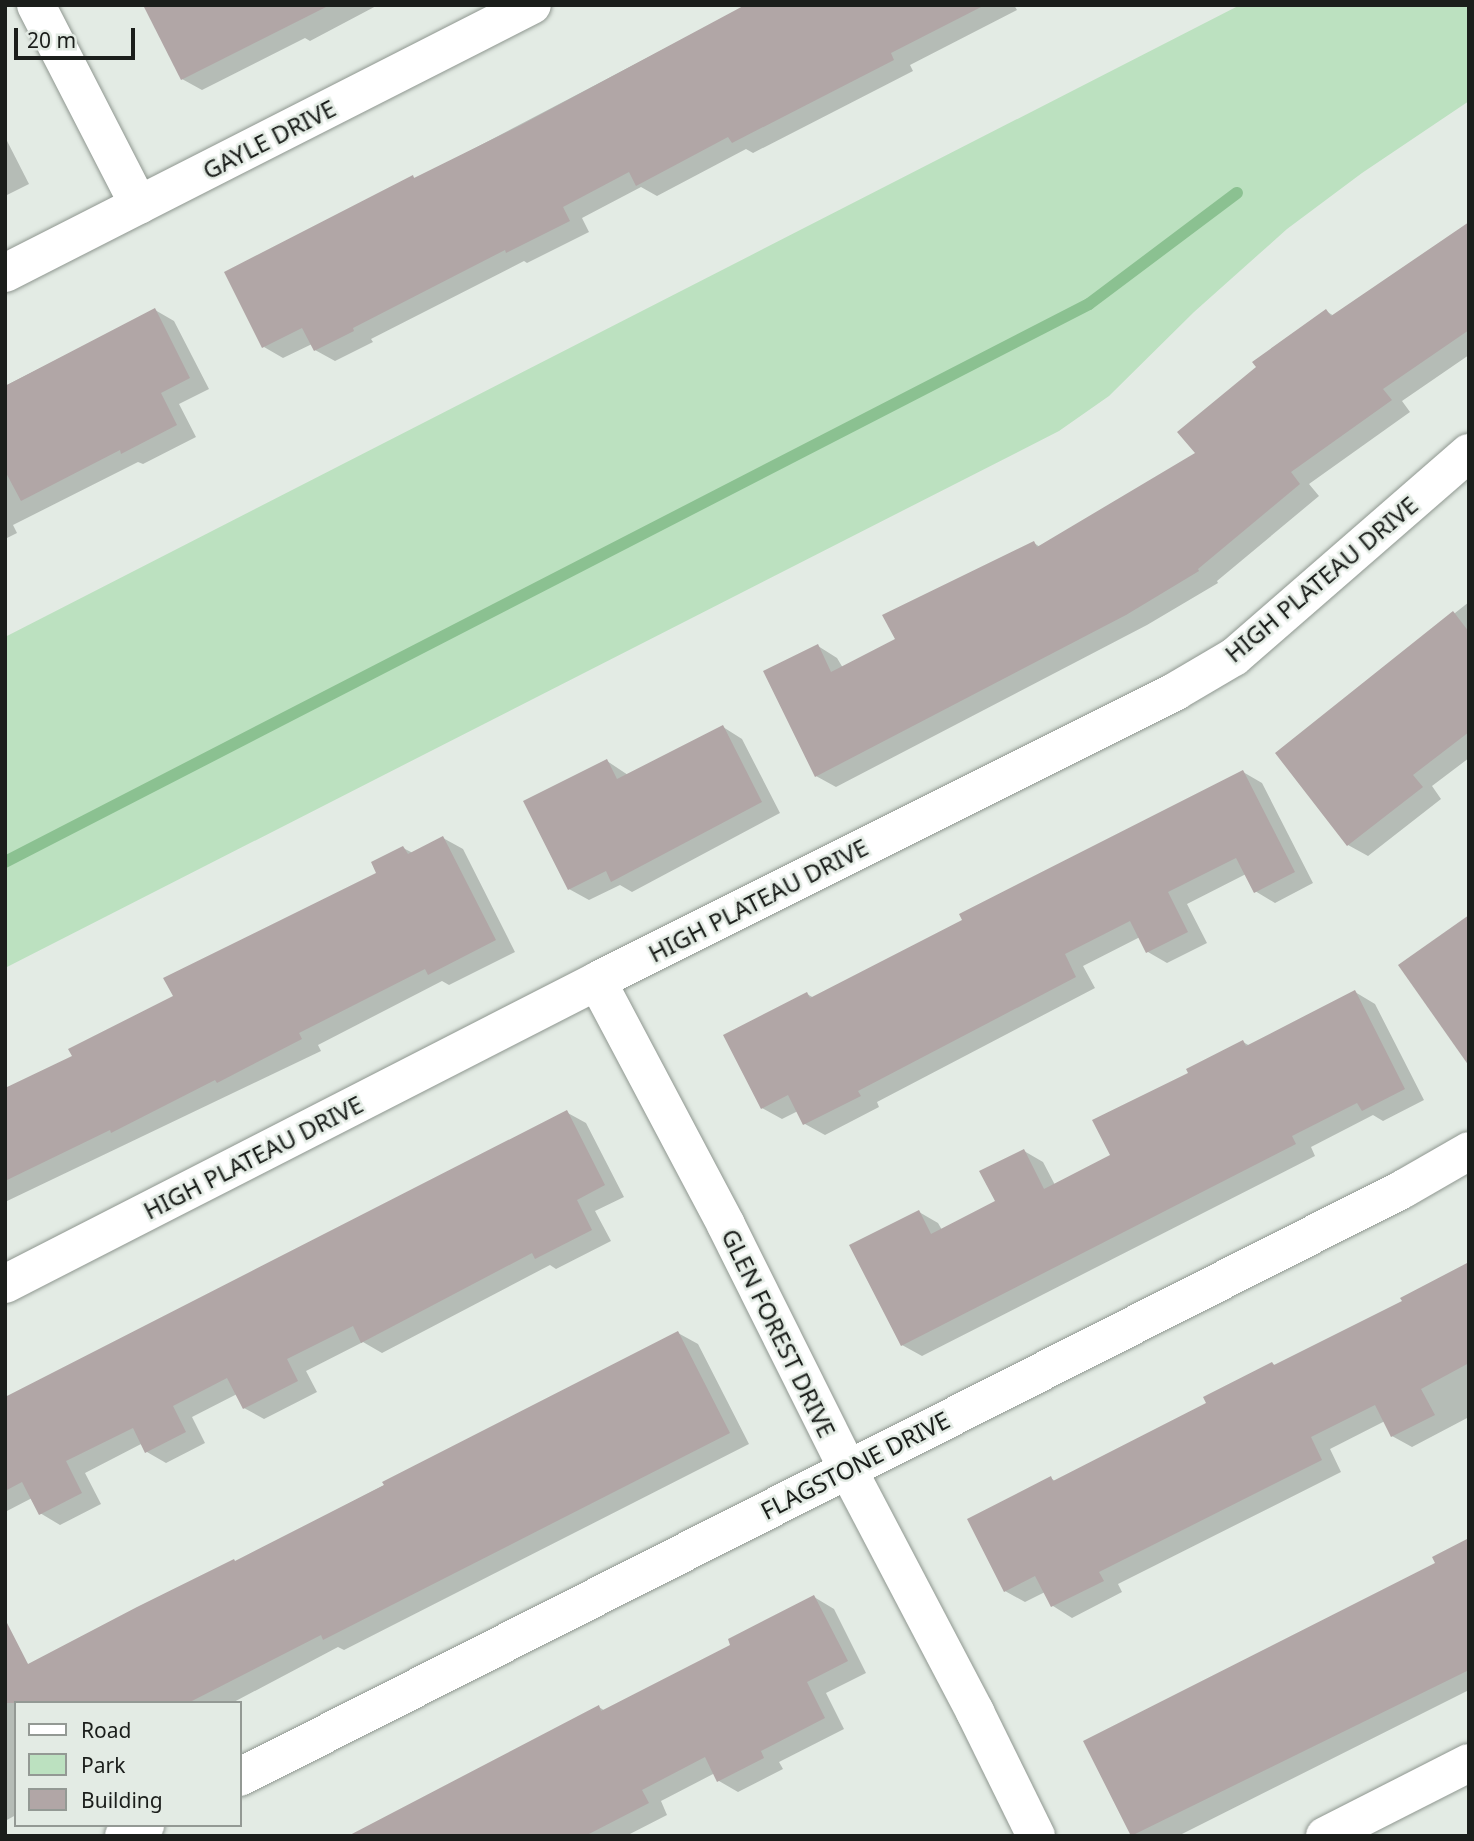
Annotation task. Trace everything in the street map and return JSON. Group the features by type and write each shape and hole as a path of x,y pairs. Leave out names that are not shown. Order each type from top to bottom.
{"street":[{"path":"36,5 139,205"},
{"name":"GAYLE DRIVE","path":"5,273 532,5"},
{"name":"HIGH PLATEAU DRIVE","path":"5,1284 597,981 1176,691 1234,656 1469,453"},
{"name":"GLEN FOREST DRIVE","path":"597,981 726,1225 1036,1836"},
{"name":"FLAGSTONE DRIVE","path":"242,1776 847,1468 1404,1189 1469,1151"},
{"path":"1325,1836 1469,1763"},
{"path":"124,1836 141,1827"}],"green space":[{"path":"1240,5 1469,5 1469,101 1362,173 1287,229 1194,312 1109,396 1059,431 5,968 5,637"}],"building":[{"path":"143,5 330,5 181,80"},
{"path":"745,5 985,5 891,53 894,60 732,143 728,137 636,186 629,172 563,207 570,221 506,253 505,250 353,328 354,331 314,351 302,328 262,348 224,272 413,175 414,178 521,125"},
{"path":"1469,222 1469,330 1383,389 1392,400 1291,472 1300,484 1198,569 1199,571 1126,615 815,777 763,671 818,644 831,672 895,639 882,615 1034,541 1037,547 1195,453 1177,432 1256,367 1252,362 1326,309 1331,316"},
{"path":"155,308 190,378 161,393 177,425 121,454 120,450 21,501 5,471 5,386"},
{"path":"1453,611 1469,632 1469,732 1413,775 1423,787 1347,846 1275,753"},
{"path":"723,725 762,802 611,882 606,871 568,890 523,801 607,759 617,779"},
{"path":"1243,770 1295,872 1254,893 1236,858 1168,892 1188,932 1146,953 1130,921 1065,954 1076,977 858,1091 861,1096 803,1125 788,1095 761,1109 723,1035 807,992 810,998 962,920 959,914"},
{"path":"443,836 496,940 428,975 425,969 299,1033 302,1039 217,1083 215,1080 111,1133 110,1130 5,1181 5,1088 72,1056 68,1049 173,996 163,978 376,873 371,862 403,846 408,854"},
{"path":"1469,915 1469,1066 1398,965"},
{"path":"1355,990 1405,1089 1362,1111 1357,1103 1292,1136 1296,1144 901,1346 849,1245 919,1210 931,1234 995,1201 979,1171 1024,1149 1044,1189 1110,1155 1092,1120 1188,1073 1186,1069 1243,1040 1246,1046"},
{"path":"567,1110 605,1185 577,1200 592,1230 535,1259 532,1253 361,1343 353,1326 287,1359 298,1381 243,1409 227,1378 173,1406 186,1432 145,1453 133,1428 66,1461 82,1493 39,1515 22,1482 5,1491 5,1397"},
{"path":"1469,1262 1469,1363 1421,1389 1435,1415 1391,1437 1375,1405 1311,1437 1322,1460 1099,1572 1104,1581 1051,1607 1035,1576 1004,1592 967,1519 1051,1476 1053,1481 1206,1403 1203,1397 1402,1301 1400,1298"},
{"path":"678,1331 730,1433 323,1640 321,1635 192,1701 5,1703 5,1619 28,1664 384,1485 382,1482"},
{"path":"1469,1538 1469,1670 1131,1836 1083,1741 1435,1563 1432,1557"},
{"path":"814,1595 848,1661 807,1682 825,1718 761,1751 764,1758 717,1782 705,1757 642,1790 649,1803 585,1836 348,1836 599,1705 601,1711 730,1645 728,1639"}],"waterway":[{"path":"5,862 1089,304 1237,193"}]}
